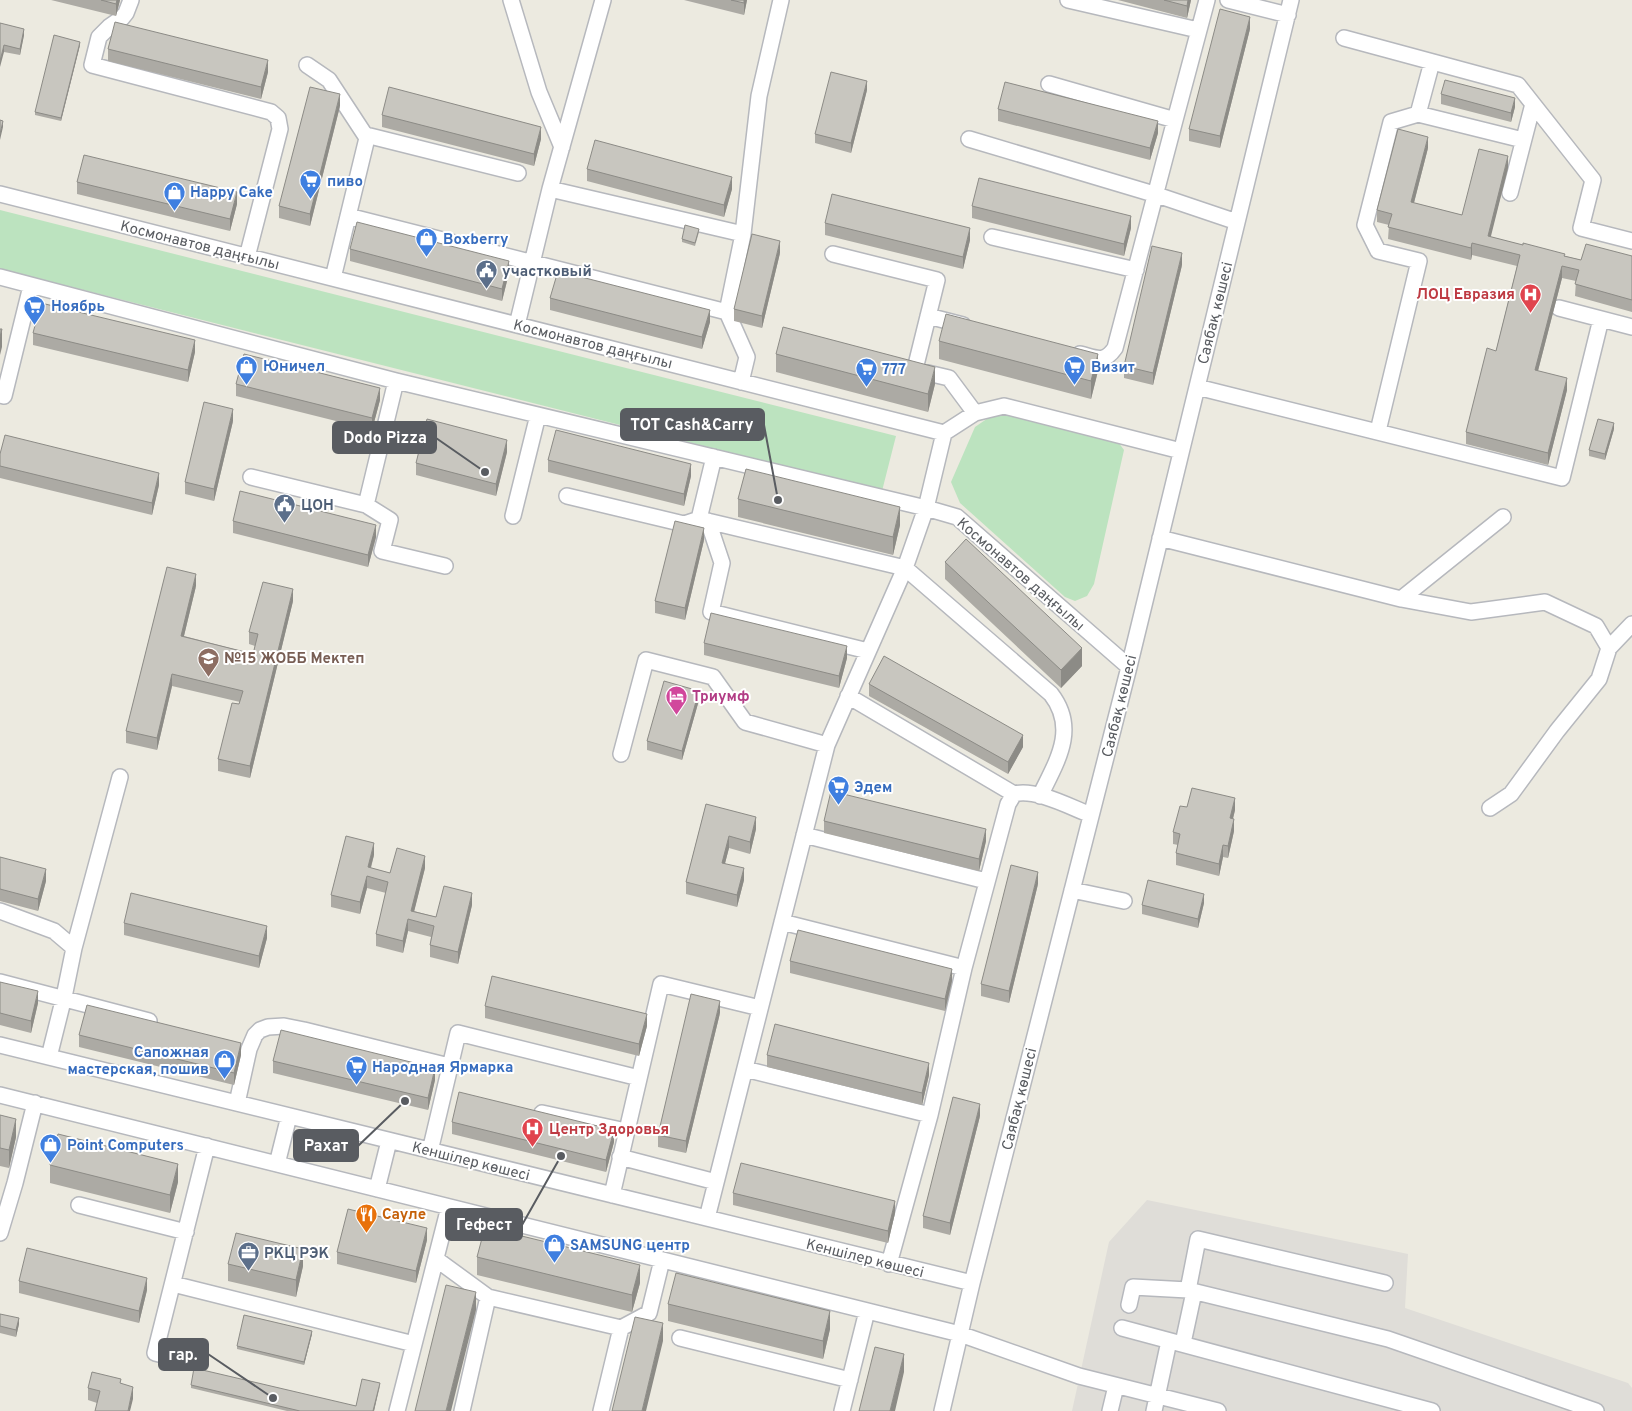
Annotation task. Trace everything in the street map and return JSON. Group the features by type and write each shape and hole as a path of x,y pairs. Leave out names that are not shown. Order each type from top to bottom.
{"street":[{"path":"131,0 122,18 108,26 99,37 92,65 270,112 278,118 280,129 247,257"},
{"path":"511,0 539,92 562,147"},
{"path":"517,325 550,189 602,0"},
{"path":"741,382 747,357 727,312 743,234 759,96 781,0"},
{"path":"1068,0 1198,30"},
{"path":"1063,350 1101,359 1109,357 1115,348 1207,0"},
{"path":"1228,0 1290,7"},
{"name":"Саябақ көшесі","path":"942,1411 972,1283 1129,667 1290,7"},
{"path":"1344,38 1518,85 1593,180 1581,228 1632,241"},
{"path":"1418,114 1432,62"},
{"path":"307,64 328,80 367,138 333,278"},
{"path":"1049,84 1175,120"},
{"path":"1510,193 1533,104"},
{"path":"1378,432 1419,261 1378,251 1365,225 1391,122 1418,114 1523,140"},
{"path":"367,138 370,136 518,173"},
{"path":"969,139 1156,195 1237,222"},
{"path":"550,189 743,234"},
{"name":"Космонавтов даңғылы","path":"0,194 944,434"},
{"path":"348,216 727,312"},
{"path":"992,237 1136,270"},
{"path":"833,254 937,280 928,316 910,368 949,378 975,413"},
{"name":"Космонавтов даңғылы","path":"0,277 396,381 957,516 1129,667"},
{"path":"0,395 4,396 32,286"},
{"path":"1559,308 1632,327"},
{"path":"928,316 976,328"},
{"path":"1196,387 1562,478 1601,319"},
{"path":"366,505 396,381"},
{"path":"707,1218 827,745 905,568 926,508 944,434 975,413 1004,406 1181,451"},
{"path":"513,516 538,415"},
{"path":"714,457 703,520 722,563 710,612 868,651"},
{"path":"251,477 366,505 390,520 382,551 445,566"},
{"path":"567,496 684,524 703,520 905,568 1051,694 1060,704 1065,724 1063,744 1040,796"},
{"path":"1400,599 1503,517"},
{"path":"1160,538 1400,599 1471,612 1545,602 1596,626 1609,648"},
{"path":"1490,808 1512,794 1557,731 1599,679 1609,648 1632,624"},
{"path":"621,754 646,660 713,678 746,722 827,745"},
{"path":"848,696 1014,794 1022,792 1040,796 1091,815"},
{"path":"48,1057 64,998 74,948 120,777"},
{"path":"889,1264 930,1115 986,881 1008,804 1014,794"},
{"path":"804,835 986,881"},
{"path":"1072,890 1124,902"},
{"path":"0,911 54,932 74,948"},
{"path":"782,922 964,968"},
{"path":"0,982 166,1026"},
{"path":"612,1195 661,984 760,1008"},
{"path":"237,1103 255,1035 268,1026 284,1026 304,1030 449,1066"},
{"path":"430,1151 458,1033 639,1078"},
{"path":"231,1044 250,1049"},
{"name":"Кеншілер көшесі","path":"0,1045 972,1283"},
{"path":"744,1069 930,1115"},
{"path":"443,1091 463,1095"},
{"path":"0,1095 960,1334 1079,1376 1218,1411"},
{"path":"0,1233 4,1204 15,1183 35,1103"},
{"path":"530,1110 626,1132"},
{"path":"277,1164 289,1116"},
{"path":"377,1189 389,1140"},
{"path":"183,1360 155,1353 207,1146"},
{"path":"620,1157 716,1182"},
{"path":"0,1179 15,1183"},
{"path":"79,1205 186,1232"},
{"path":"397,1411 449,1207"},
{"path":"1154,1411 1157,1396 1191,1291 1198,1239 1385,1283"},
{"path":"436,1259 488,1297 621,1328 649,1312 662,1260"},
{"path":"173,1284 414,1344"},
{"path":"1129,1304 1133,1287 1191,1291 1388,1340 1596,1411"},
{"path":"462,1411 488,1297"},
{"path":"842,1411 867,1311"},
{"path":"601,1411 621,1328"},
{"path":"1122,1328 1432,1411"},
{"path":"680,1338 850,1380"},
{"path":"1110,1411 1116,1386"}],"shaded area":[{"path":"1147,1200 1408,1254 1405,1308 1628,1383 1632,1388 1632,1411 1072,1411 1109,1242"}],"green space":[{"path":"0,210 896,436 882,491 0,269"},
{"path":"1008,415 1116,439 1124,450 1094,584 1087,596 1075,601 1065,597 960,503 951,482 975,427 991,416"}],"building":[{"path":"101,0 117,0 116,4"},
{"path":"731,0 744,0 744,3"},
{"path":"1164,0 1188,0 1187,6"},
{"path":"1220,9 1250,17 1220,136 1189,129"},
{"path":"115,22 268,60 261,87 108,49"},
{"path":"0,23 24,29 20,49 4,45 0,61"},
{"path":"54,35 80,42 61,118 35,112"},
{"path":"831,72 867,81 851,143 815,134"},
{"path":"1445,80 1515,98 1511,113 1441,94"},
{"path":"1005,82 1158,121 1150,148 998,109"},
{"path":"310,87 340,94 310,214 279,206"},
{"path":"389,87 541,127 534,154 382,115"},
{"path":"0,120 3,121 0,134"},
{"path":"1398,129 1428,137 1411,202 1462,215 1479,149 1508,156 1488,236 1523,245 1523,243 1581,260 1586,244 1632,256 1632,300 1575,284 1579,270 1562,266 1535,370 1567,378 1548,453 1466,432 1487,348 1496,351 1520,255 1472,243 1471,248 1388,227 1392,214 1377,210"},
{"path":"595,140 732,177 724,205 587,169"},
{"path":"84,155 237,192 230,219 77,182"},
{"path":"979,178 1131,216 1124,244 972,206"},
{"path":"832,194 970,228 963,257 825,223"},
{"path":"357,222 509,261 502,289 350,249"},
{"path":"685,225 699,229 695,243 682,239"},
{"path":"752,234 780,241 762,316 734,309"},
{"path":"1152,246 1182,253 1153,373 1124,366"},
{"path":"558,271 710,310 702,337 550,298"},
{"path":"41,303 195,340 188,370 33,333"},
{"path":"946,314 1098,354 1091,381 939,341"},
{"path":"783,327 935,367 928,394 776,354"},
{"path":"244,354 380,388 372,418 236,384"},
{"path":"204,402 233,409 214,489 185,482"},
{"path":"427,419 507,440 496,484 416,463"},
{"path":"1598,419 1614,423 1605,454 1589,450"},
{"path":"556,430 691,464 684,494 548,460"},
{"path":"5,435 159,473 152,503 0,466 0,454"},
{"path":"746,469 900,507 893,537 738,499"},
{"path":"240,491 376,525 368,555 233,521"},
{"path":"675,521 704,528 685,608 655,601"},
{"path":"966,539 1082,648 1061,670 945,562"},
{"path":"167,567 196,574 181,636 253,654 258,634 249,632 263,582 293,589 250,766 218,759 232,703 239,704 243,691 172,674 157,738 126,731"},
{"path":"711,613 847,646 839,676 704,643"},
{"path":"884,656 1023,735 1008,762 869,684"},
{"name":"Триумф","path":"664,681 699,691 682,751 647,741"},
{"path":"1192,788 1235,798 1230,818 1234,819 1228,846 1223,845 1219,864 1176,853 1180,834 1173,832 1180,806 1187,807"},
{"path":"831,791 986,829 979,859 824,821"},
{"path":"706,804 756,817 750,842 729,836 722,863 744,868 737,895 686,882"},
{"path":"346,836 374,843 368,867 390,873 397,848 425,856 411,911 436,917 444,886 472,893 458,952 430,945 434,926 408,919 403,941 376,934 388,882 367,876 360,902 331,895"},
{"path":"0,857 46,869 38,899 0,889"},
{"path":"1011,865 1038,872 1009,991 981,984"},
{"path":"1148,880 1204,894 1198,919 1142,905"},
{"path":"131,893 267,926 259,956 124,923"},
{"path":"798,930 952,969 945,999 790,961"},
{"path":"492,976 647,1014 639,1044 485,1006"},
{"path":"0,982 38,991 31,1021 0,1013"},
{"path":"691,994 720,1001 686,1141 658,1135"},
{"path":"87,1005 241,1043 234,1073 79,1035"},
{"path":"775,1024 929,1063 922,1093 767,1055"},
{"path":"281,1030 435,1068 428,1098 273,1061"},
{"path":"459,1092 614,1130 606,1160 452,1122"},
{"path":"953,1097 980,1104 950,1223 923,1216"},
{"path":"0,1115 16,1119 9,1150 0,1148"},
{"path":"58,1134 178,1164 170,1195 50,1165"},
{"path":"741,1163 895,1201 888,1231 733,1193"},
{"path":"348,1209 427,1228 416,1271 337,1252"},
{"path":"485,1227 640,1265 632,1295 477,1257"},
{"path":"236,1233 303,1249 296,1280 228,1264"},
{"path":"27,1248 147,1278 139,1311 19,1281"},
{"path":"676,1273 830,1311 823,1341 668,1304"},
{"path":"446,1285 476,1292 446,1411 415,1411"},
{"path":"0,1314 19,1318 16,1330 0,1326"},
{"path":"244,1315 312,1331 304,1362 237,1346"},
{"path":"635,1317 663,1323 642,1411 612,1411"},
{"path":"875,1347 904,1354 890,1411 859,1411"},
{"path":"194,1368 356,1406 362,1379 380,1383 373,1411 300,1411 191,1385"},
{"path":"92,1372 121,1379 120,1383 133,1387 128,1411 95,1411 100,1391 88,1388"}],"place":[{"name":"пиво","path":"311,200"},
{"name":"Happy Cake","path":"174,211"},
{"name":"Boxberry","path":"427,258"},
{"name":"участковый","path":"486,290"},
{"name":"ЛОЦ Евразия","path":"1531,313"},
{"name":"Ноябрь","path":"35,325"},
{"name":"Юничел","path":"247,385"},
{"name":"Визит","path":"1075,386"},
{"name":"777","path":"866,388"},
{"name":"Dodo Pizza","path":"485,472"},
{"name":"TOT Cash&Carry","path":"778,500"},
{"name":"ЦОН","path":"285,524"},
{"name":"№15 ЖОББ Мектеп","path":"208,677"},
{"name":"Триумф","path":"676,715"},
{"name":"Эдем","path":"838,806"},
{"name":"Сапожная мастерская, пошив","path":"225,1080"},
{"name":"Народная Ярмарка","path":"356,1086"},
{"name":"Рахат","path":"405,1101"},
{"name":"Центр Здоровья","path":"533,1148"},
{"name":"Гефест","path":"561,1156"},
{"name":"Point Computers","path":"51,1164"},
{"name":"Сауле","path":"366,1233"},
{"name":"SAMSUNG центр","path":"554,1264"},
{"name":"РКЦ РЭК","path":"248,1272"},
{"name":"гар.","path":"273,1398"}]}
